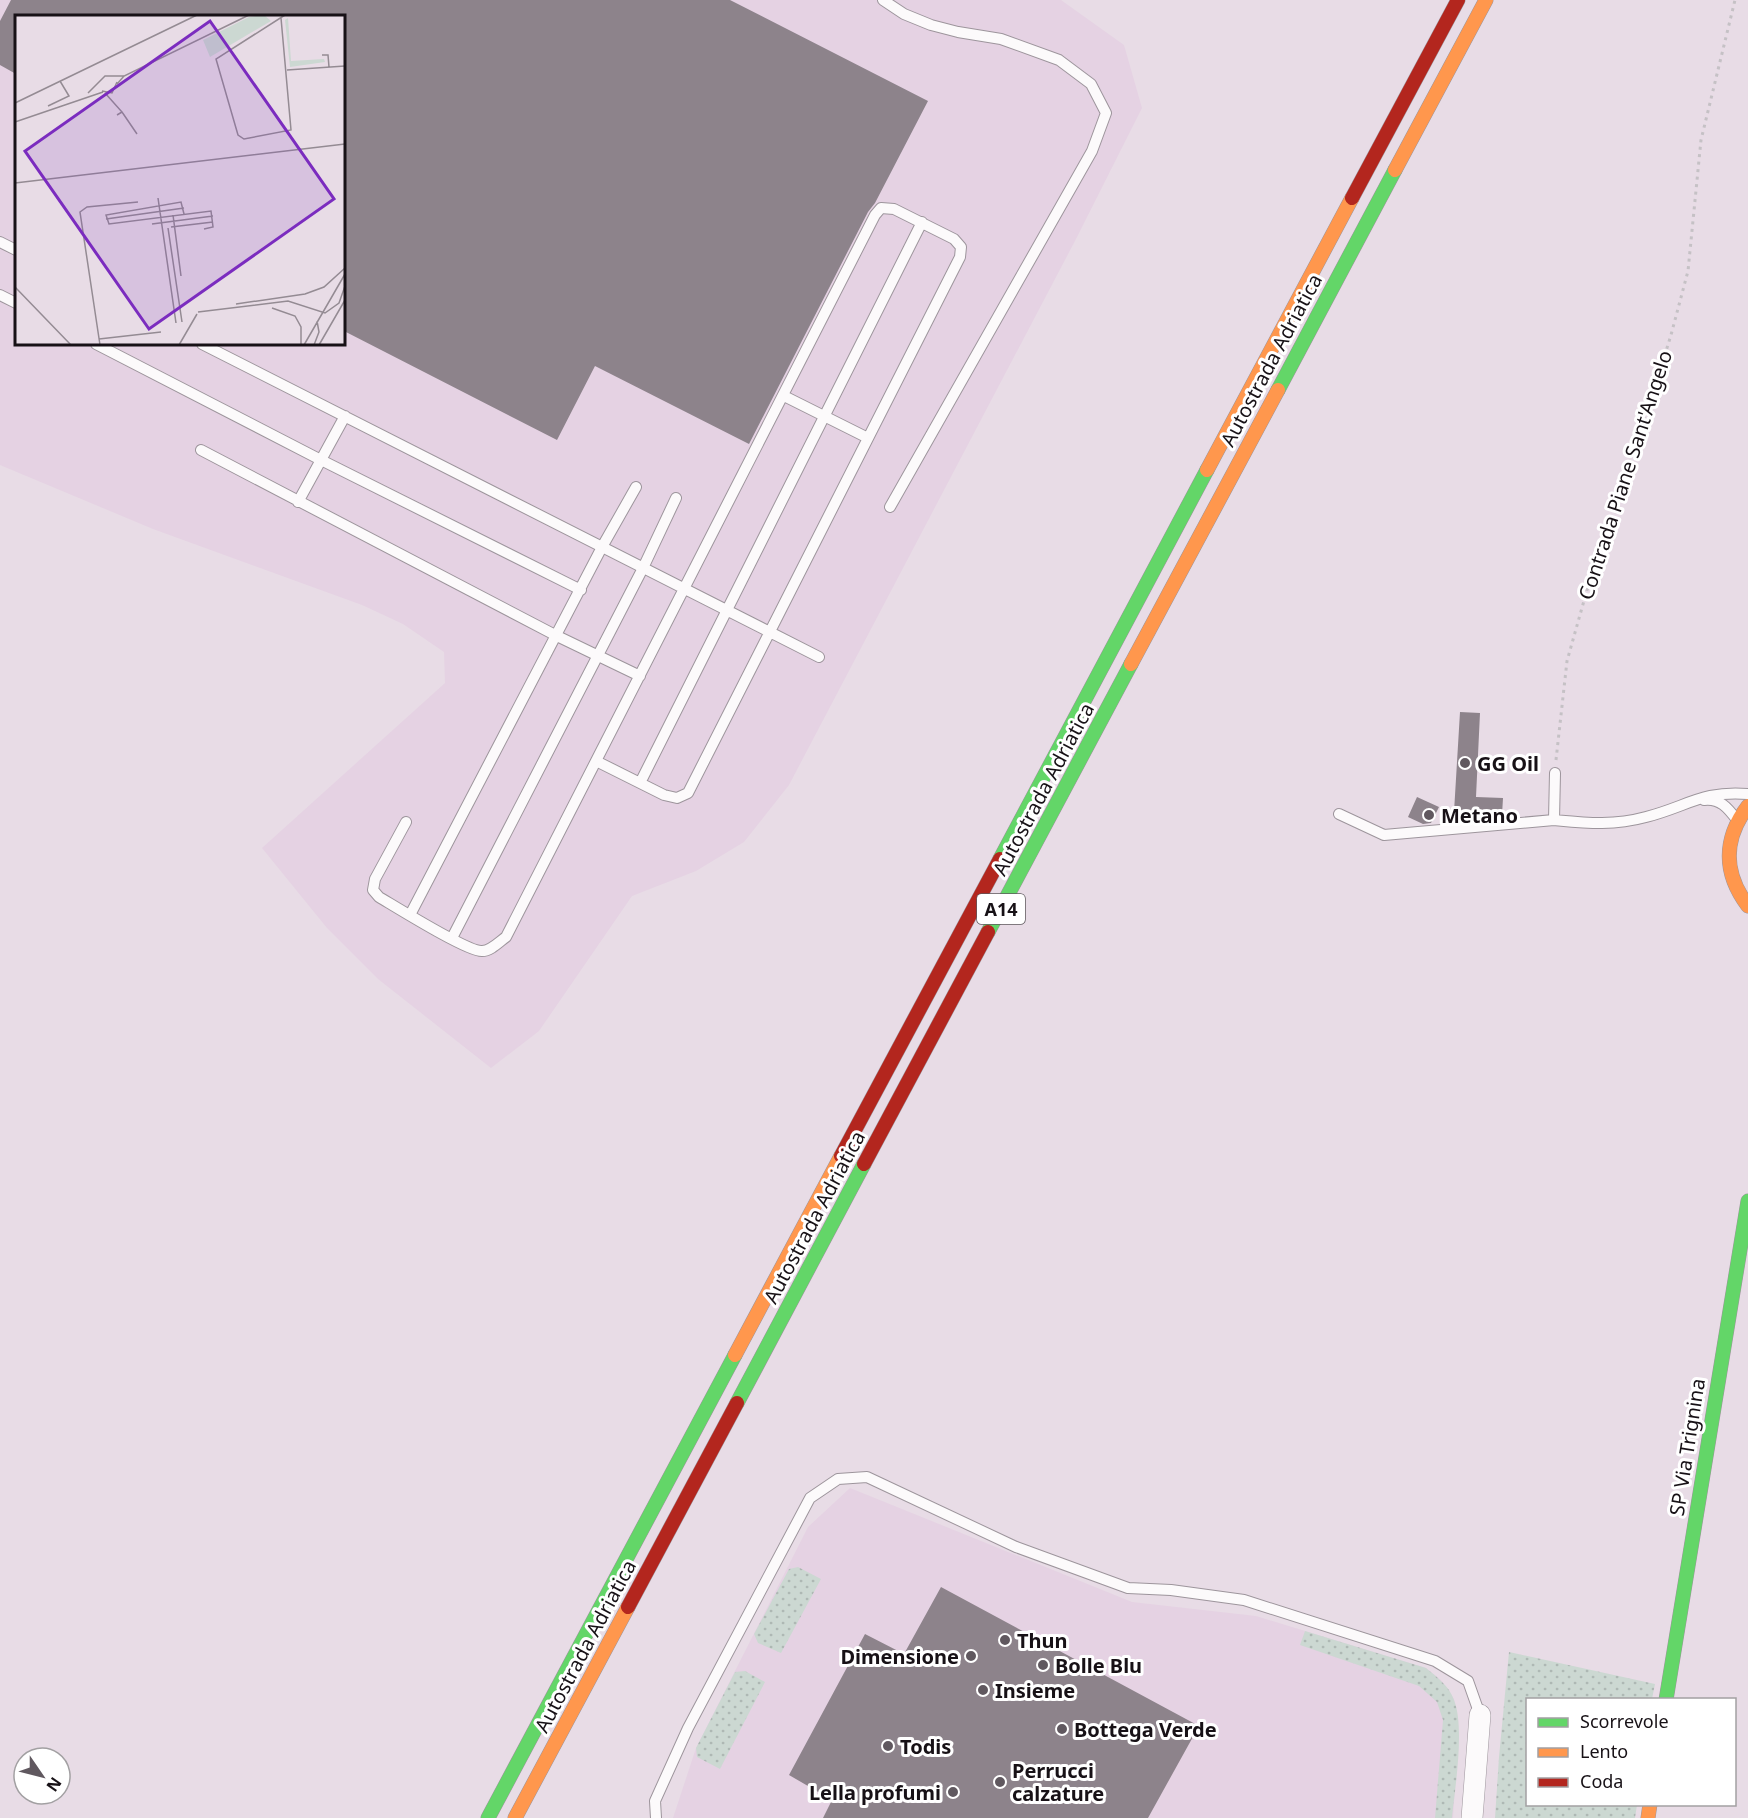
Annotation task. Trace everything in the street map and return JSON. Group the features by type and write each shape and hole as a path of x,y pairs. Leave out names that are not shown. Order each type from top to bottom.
{"main road":[{"name":"Autostrada Adriatica","path":"488,1818 1458,0"},
{"name":"Autostrada Adriatica","path":"515,1818 1486,0"},
{"path":"1748,806 1737,821 1730,842 1729,864 1734,885 1748,906"},
{"name":"SP Via Trignina","path":"1666,1698 1748,1201"}],"street":[{"path":"1472,1818 1480,1716"}],"lane":[{"path":"883,0 904,14 931,25 1001,39 1059,60 1091,84 1106,113 1092,151 890,507"},
{"path":"406,822 375,879 374,890 379,897 465,946 482,951 493,947 506,937 875,215 881,208 894,209 954,239 961,247 960,257 688,794 677,798 664,795 597,761"},
{"path":"640,783 922,222"},
{"path":"0,242 15,250"},
{"path":"0,295 15,302"},
{"path":"98,345 580,590"},
{"path":"204,345 819,657"},
{"path":"784,396 868,438"},
{"path":"298,502 345,416"},
{"path":"201,450 557,636 640,676"},
{"path":"410,915 636,487"},
{"path":"452,938 643,568 676,498"},
{"path":"1554,820 1555,773"},
{"path":"1340,814 1383,835 1554,820 1605,824 1647,817 1712,794 1748,794"},
{"path":"1686,802 1709,799 1719,802 1728,808 1737,821"},
{"path":"656,1818 655,1801 688,1728 810,1498 838,1479 867,1477 1016,1547 1128,1588 1171,1590 1244,1600 1435,1661 1468,1681 1480,1716"}],"path":[{"name":"Contrada Piane Sant'Angelo","path":"1555,773 1568,661 1587,590 1621,497 1671,335 1688,271 1701,140 1735,0"}],"shaded area":[{"path":"0,0 1061,0 1124,45 1142,108 1076,239 789,785 744,842 696,871 632,896 539,1031 491,1068 378,979 327,928 262,848 445,683 444,652 403,624 362,605 153,529 0,465"},
{"path":"850,1488 1132,1602 1256,1616 1426,1668 1441,1680 1454,1699 1457,1715 1458,1740 1453,1818 673,1818 696,1748 808,1527"},
{"path":"798,1567 821,1579 781,1653 758,1643 754,1634 789,1569"},
{"path":"1305,1631 1426,1668 1446,1686 1454,1700 1459,1726 1452,1818 1435,1818 1443,1720 1437,1702 1419,1686 1300,1645"},
{"path":"1509,1652 1655,1684 1652,1698 1526,1698 1526,1806 1637,1806 1635,1818 1495,1818"},
{"path":"745,1671 765,1682 720,1769 697,1757 696,1748 735,1672"}],"building":[{"path":"11,0 730,0 928,101 875,203 868,212 749,444 595,366 557,440 345,332 345,15 15,15 15,73 0,65 0,21"},
{"path":"1460,712 1480,713 1476,797 1503,798 1502,815 1454,812"},
{"path":"1417,797 1439,807 1431,823 1423,824 1408,817"},
{"name":"Insieme","path":"941,1587 1199,1726 1148,1818 823,1818 832,1800 789,1775 865,1634 904,1654"}],"traffic: fast":[{"path":"1278,390 1395,170"},
{"path":"1000,859 1207,470"},
{"path":"988,932 1131,664"},
{"path":"737,1403 864,1164"},
{"path":"1666,1698 1748,1201"},
{"path":"488,1818 735,1355"}],"traffic: slow":[{"path":"1395,170 1486,0"},
{"path":"1207,470 1352,198"},
{"path":"1131,664 1278,390"},
{"path":"1748,806 1734,831 1729,856 1734,881 1748,906"},
{"path":"735,1355 841,1156"},
{"path":"515,1818 628,1607"},
{"path":"1648,1818 1650,1806"}],"traffic: jam":[{"path":"1352,198 1458,0"},
{"path":"841,1156 1000,859"},
{"path":"864,1164 988,932"},
{"path":"628,1607 737,1403"}],"place":[{"name":"GG Oil","path":"1465,763"},
{"name":"Metano","path":"1429,815"},
{"name":"Thun","path":"1005,1640"},
{"name":"Dimensione","path":"971,1656"},
{"name":"Bolle Blu","path":"1043,1665"},
{"name":"Insieme","path":"983,1690"},
{"name":"Bottega Verde","path":"1062,1729"},
{"name":"Todis","path":"888,1746"},
{"name":"Perrucci calzature","path":"1000,1782"},
{"name":"Lella profumi","path":"953,1792"}]}
